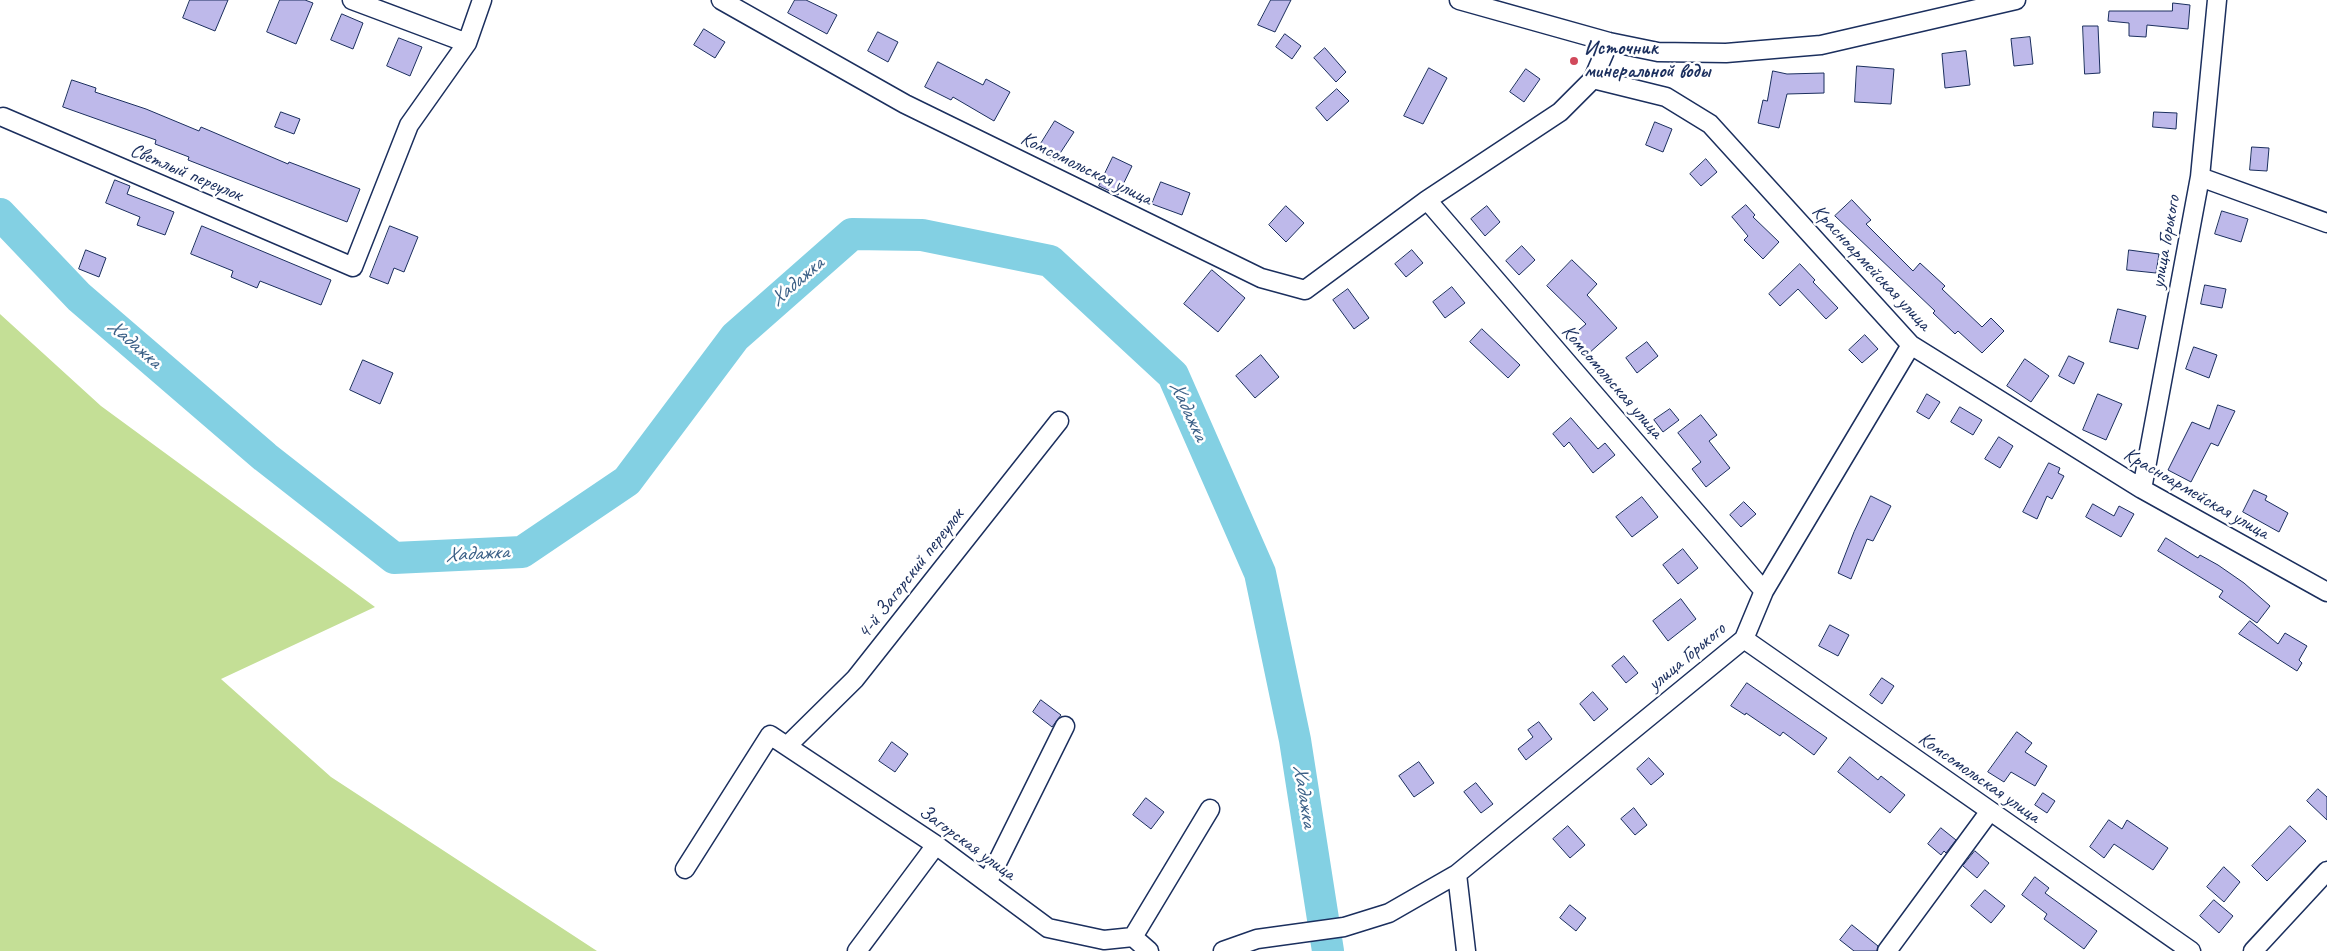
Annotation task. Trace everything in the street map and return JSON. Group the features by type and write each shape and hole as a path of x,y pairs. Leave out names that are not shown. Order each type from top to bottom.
{"street":[{"path":"352,0 467,43 482,0"},
{"name":"Комсомольская улица","path":"721,0 905,104 1270,280 1305,290 1428,200 1552,118 1593,79"},
{"path":"1459,0 1609,42 1668,52 1726,52 1821,44 2016,0"},
{"name":"улица Горького","path":"2142,489 2200,176 2217,0"},
{"path":"1593,79 1609,42"},
{"name":"Светлый переулок","path":"3,117 353,267 408,125 467,43"},
{"name":"Красноармейская улица","path":"1593,79 1666,96 1710,124 1911,345 2142,489 2327,592"},
{"path":"2200,176 2327,223"},
{"name":"Комсомольская улица","path":"1428,200 1764,592"},
{"name":"улица Горького","path":"1223,951 1257,939 1344,927 1389,913 1457,874 1744,639 1764,592 1911,345"},
{"name":"4-й Загорский переулок","path":"787,746 855,679 1059,420"},
{"name":"Комсомольская улица","path":"1744,639 2190,951"},
{"path":"987,883 1065,726"},
{"name":"Загорская улица","path":"685,869 770,734 936,845 1048,928 1102,946 1132,937"},
{"path":"1149,951 1132,937 1210,809"},
{"path":"1887,951 1990,811"},
{"path":"857,951 936,845"},
{"path":"2253,951 2327,871"},
{"path":"1457,874 1466,951"}],"green space":[{"path":"0,314 101,406 375,607 221,679 331,777 597,951 0,951"}],"building":[{"path":"190,0 228,0 215,31 183,18"},
{"path":"280,0 305,0 313,3 296,44 267,32"},
{"path":"795,0 806,0 837,15 827,34 788,13"},
{"path":"1271,0 1291,0 1275,32 1258,25"},
{"path":"2173,3 2190,5 2188,29 2147,25 2146,37 2129,36 2129,23 2108,21 2109,11 2172,11"},
{"path":"342,14 363,23 353,49 331,40"},
{"path":"2083,26 2098,26 2100,73 2085,74"},
{"path":"704,29 725,42 715,58 694,45"},
{"path":"878,32 898,42 888,62 868,51"},
{"path":"1285,34 1301,46 1292,59 1276,47"},
{"path":"2030,37 2033,64 2014,66 2011,39"},
{"path":"399,38 422,47 410,76 387,66"},
{"path":"1325,48 1346,72 1336,82 1314,58"},
{"path":"1966,51 1970,85 1945,88 1942,54"},
{"path":"938,62 983,85 986,79 1010,92 994,121 953,97 951,100 925,87"},
{"path":"1857,66 1894,69 1891,104 1855,102"},
{"path":"1429,68 1447,78 1423,124 1404,116"},
{"path":"1526,69 1540,79 1524,102 1510,92"},
{"path":"1773,71 1787,74 1824,73 1824,93 1787,94 1779,128 1758,123 1763,100 1767,101"},
{"path":"72,80 96,88 95,92 146,109 199,131 201,127 288,164 289,162 360,189 347,222 188,160 189,157 155,144 156,140 63,107"},
{"path":"1337,89 1349,101 1327,121 1316,108"},
{"path":"281,112 300,119 294,134 275,127"},
{"path":"2154,112 2177,113 2176,129 2153,127"},
{"path":"1055,121 1074,132 1055,161 1037,150"},
{"path":"1655,122 1672,129 1663,152 1646,145"},
{"path":"2252,147 2269,148 2267,171 2250,170"},
{"path":"1113,157 1132,166 1118,195 1099,186"},
{"path":"1706,159 1717,172 1701,186 1690,174"},
{"path":"115,180 130,186 127,194 174,212 165,235 137,225 140,217 106,203"},
{"path":"1161,182 1190,193 1182,215 1152,204"},
{"path":"1852,200 1871,220 1866,224 1913,271 1920,263 1945,286 1942,289 1982,327 1991,318 2004,331 1982,353 1958,331 1955,334 1933,313 1935,311 1835,216"},
{"path":"1746,205 1755,215 1753,217 1779,242 1763,259 1744,240 1748,236 1732,217"},
{"path":"1286,206 1304,223 1286,242 1269,225"},
{"path":"1487,206 1500,222 1485,236 1471,219"},
{"path":"2222,211 2248,219 2241,242 2215,234"},
{"path":"202,226 331,280 321,305 260,281 257,288 231,277 233,271 191,254"},
{"path":"390,226 418,237 404,272 394,268 388,284 370,277"},
{"path":"1522,246 1535,260 1519,275 1506,261"},
{"path":"86,250 106,258 99,277 79,269"},
{"path":"1412,250 1423,263 1406,277 1395,264"},
{"path":"2129,250 2159,254 2156,273 2127,270"},
{"path":"1572,260 1597,284 1587,295 1617,328 1588,354 1572,336 1586,324 1547,286"},
{"path":"1800,264 1815,280 1813,282 1838,308 1826,319 1798,289 1780,306 1769,294"},
{"path":"1212,270 1245,298 1218,332 1184,304"},
{"path":"2205,285 2226,289 2222,308 2201,304"},
{"path":"1452,287 1465,303 1445,318 1433,302"},
{"path":"1348,289 1369,318 1354,329 1333,300"},
{"path":"2118,309 2146,316 2138,349 2110,342"},
{"path":"1482,329 1520,365 1508,378 1470,342"},
{"path":"1865,335 1878,349 1862,363 1849,350"},
{"path":"1647,342 1658,356 1637,373 1626,358"},
{"path":"2194,347 2217,355 2209,378 2186,369"},
{"path":"1261,355 1279,377 1255,398 1236,376"},
{"path":"2069,356 2084,363 2074,384 2059,376"},
{"path":"2025,359 2049,376 2031,402 2007,386"},
{"path":"363,360 393,373 380,404 350,390"},
{"path":"1927,394 1940,402 1929,419 1917,412"},
{"path":"2098,394 2122,404 2106,440 2083,430"},
{"path":"2218,405 2235,411 2218,446 2211,443 2191,482 2168,470 2192,422 2209,429"},
{"path":"1960,407 1982,420 1973,435 1951,422"},
{"path":"1670,409 1679,420 1663,432 1654,420"},
{"path":"1701,415 1717,435 1709,441 1730,468 1706,487 1692,469 1701,462 1678,433"},
{"path":"1571,418 1598,449 1605,443 1615,455 1593,473 1569,442 1564,447 1553,434"},
{"path":"1999,437 2013,446 2000,468 1985,459"},
{"path":"2049,463 2060,468 2058,473 2064,476 2052,499 2047,496 2037,519 2023,512"},
{"path":"2254,490 2267,496 2265,500 2288,513 2279,532 2243,512"},
{"path":"1871,496 1891,506 1873,541 1867,539 1851,579 1838,573"},
{"path":"1642,497 1658,517 1632,537 1616,517"},
{"path":"1744,502 1756,514 1741,527 1730,515"},
{"path":"2093,504 2114,516 2119,506 2134,514 2121,537 2086,517"},
{"path":"2166,538 2198,558 2200,555 2218,565 2244,583 2270,606 2257,623 2219,597 2223,591 2158,551"},
{"path":"1683,549 1698,568 1678,584 1663,565"},
{"path":"1681,599 1696,619 1668,641 1653,621"},
{"path":"2250,621 2278,644 2285,633 2307,646 2299,660 2302,663 2297,671 2239,634"},
{"path":"1830,625 1849,635 1838,656 1819,646"},
{"path":"1624,656 1638,673 1626,683 1612,666"},
{"path":"1882,678 1894,686 1882,704 1870,695"},
{"path":"1747,683 1827,738 1814,755 1783,732 1780,736 1746,713 1745,715 1731,706"},
{"path":"1593,692 1608,709 1594,721 1580,704"},
{"path":"1041,700 1061,715 1052,727 1033,712"},
{"path":"1539,722 1552,739 1526,760 1518,749 1533,737 1528,730"},
{"path":"2017,732 2032,743 2025,752 2047,766 2035,786 2011,772 2004,782 1988,772"},
{"path":"892,742 908,754 895,772 879,761"},
{"path":"1850,757 1878,780 1881,776 1905,795 1890,813 1838,772"},
{"path":"1649,758 1664,774 1651,785 1637,769"},
{"path":"1419,762 1434,783 1414,797 1399,776"},
{"path":"1476,783 1493,804 1481,813 1464,792"},
{"path":"2318,789 2327,797 2327,820 2307,801"},
{"path":"2043,793 2055,801 2047,813 2035,805"},
{"path":"1146,798 1164,812 1151,829 1133,815"},
{"path":"1634,808 1647,825 1635,835 1621,819"},
{"path":"2109,820 2122,829 2127,820 2168,848 2153,870 2114,844 2104,858 2090,847"},
{"path":"1568,826 1585,845 1570,858 1553,839"},
{"path":"2290,826 2306,841 2267,881 2252,866"},
{"path":"1941,828 1956,840 1946,853 1944,851 1941,855 1928,844"},
{"path":"1975,851 1989,863 1977,878 1963,866"},
{"path":"2224,867 2240,882 2224,902 2207,887"},
{"path":"2035,877 2049,888 2045,893 2097,931 2084,949 2044,919 2047,914 2022,895"},
{"path":"1985,890 2005,906 1991,923 1971,906"},
{"path":"2214,900 2233,916 2219,933 2200,916"},
{"path":"1570,905 1586,918 1576,931 1560,918"},
{"path":"1852,925 1878,946 1877,951 1854,951 1840,940"}],"waterway":[{"name":"Хадажка","path":"0,214 79,297 265,457 394,558 522,552 627,481 735,337 852,234 922,235 1050,261 1173,375 1260,573 1295,740 1328,951"}],"place":[{"name":"Источник минеральной воды","path":"1574,61"}]}
